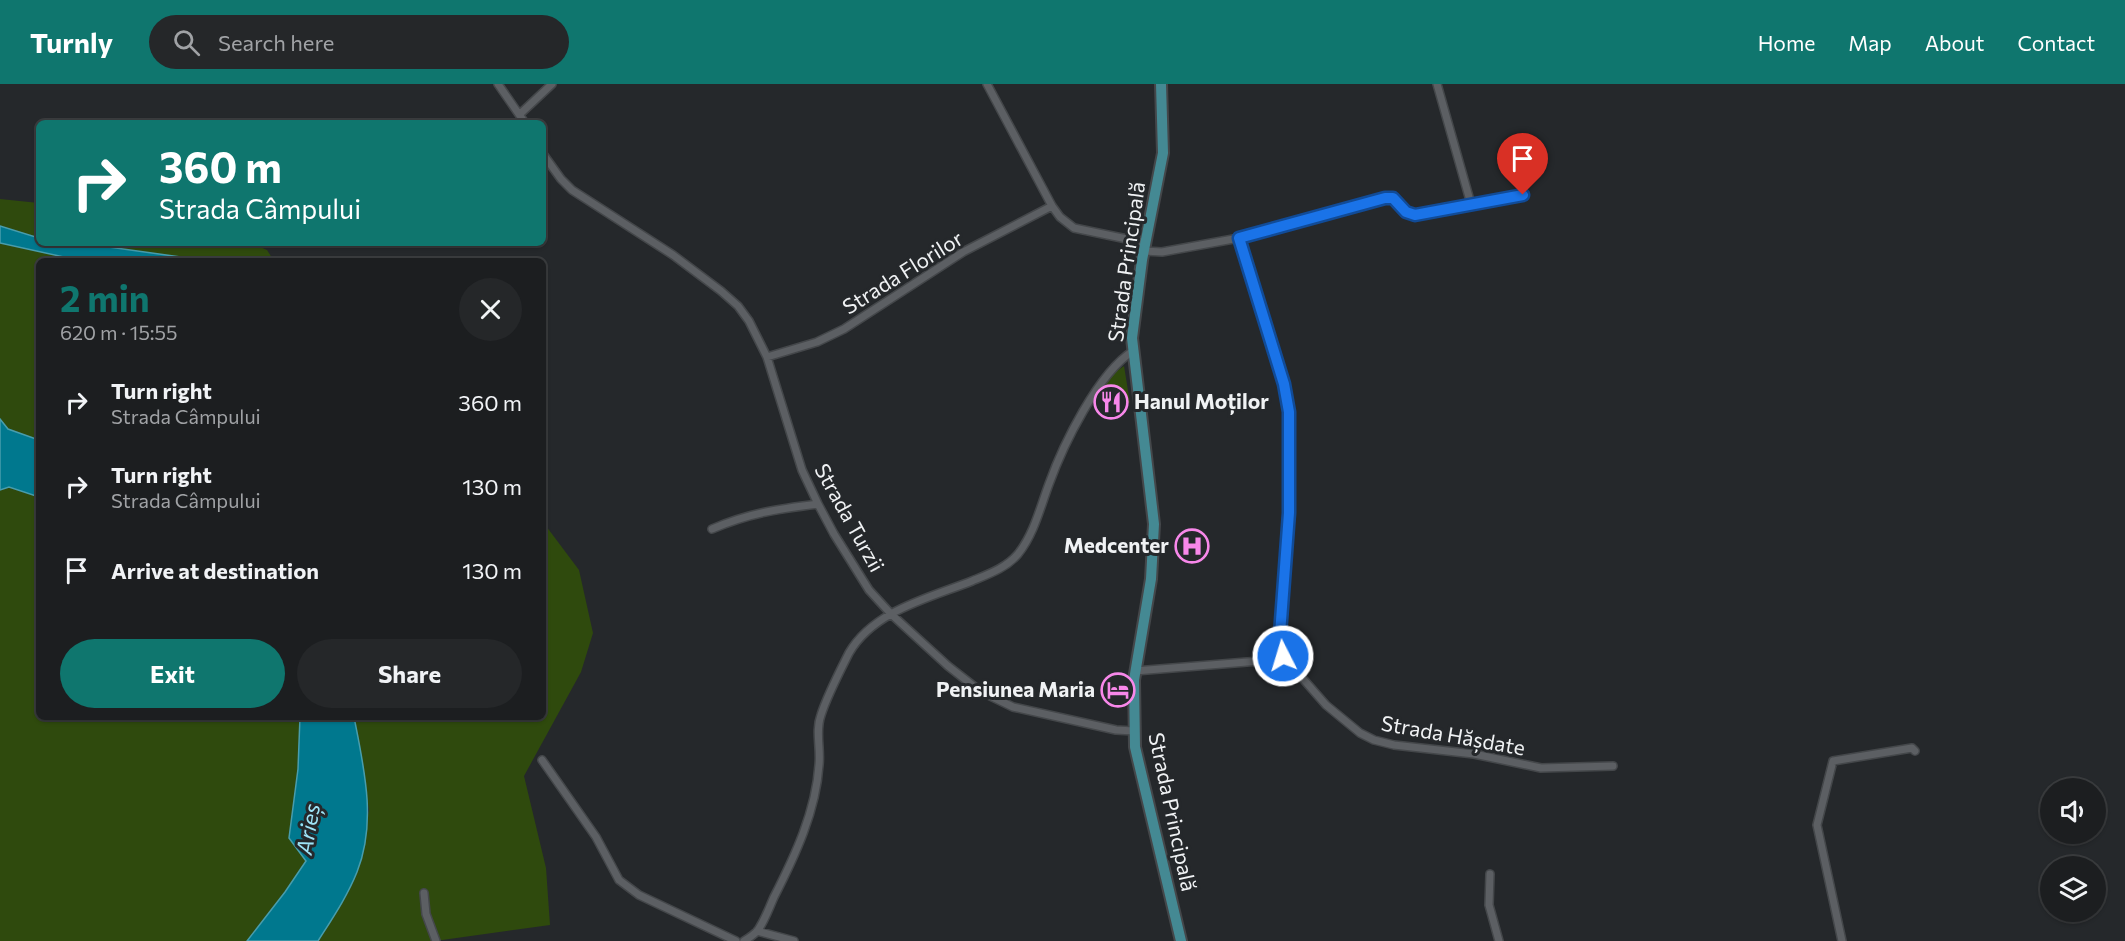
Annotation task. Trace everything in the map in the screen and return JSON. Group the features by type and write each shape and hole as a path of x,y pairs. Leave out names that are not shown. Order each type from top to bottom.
{"main road":[{"name":"Strada Principală","path":"1161,84 1163,153 1145,247 1134,322 1133,351 1154,524 1151,579 1135,670 1134,731 1135,747 1181,941"}],"street":[{"path":"498,84 523,120"},
{"path":"520,114 552,84"},
{"path":"987,84 1060,217 1074,228 1162,252 1239,238 1385,198 1393,198 1406,212 1415,215 1523,195"},
{"path":"1437,84 1472,204"},
{"name":"Strada Turzii","path":"546,158 572,190 673,255 738,306 749,321 767,357 802,470 818,504 869,590 891,614 948,666 972,684 1013,707 1116,730 1134,731"},
{"name":"Strada Florilor","path":"767,357 817,342 844,329 963,252 1052,206"},
{"path":"1135,670 1273,660 1283,656 1280,634 1289,513 1289,412 1284,384 1239,238"},
{"path":"744,941 757,931 792,861 809,816 819,765 820,716 859,639 872,626 891,614 998,571 1017,555 1031,536 1050,481 1068,440 1093,395 1122,358 1133,351"},
{"path":"712,529 739,517 769,510 818,504"},
{"name":"Strada Hășdate","path":"1283,656 1326,705 1360,733 1374,740 1394,745 1474,754 1541,768 1613,766"},
{"path":"1842,941 1817,825 1833,761 1912,748 1916,751"},
{"path":"542,760 596,837 619,880 639,896 736,941"},
{"path":"1490,874 1489,905 1498,941"},
{"path":"424,893 426,914 436,941"},
{"path":"757,931 794,941"}],"green space":[{"path":"0,199 36,203 36,237 0,226"},
{"path":"0,243 68,258 36,258 36,439 7,429 0,419"},
{"path":"102,246 258,246 267,250 272,258 188,258"},
{"path":"1124,366 1130,403 1102,390 1111,375"},
{"path":"8,487 36,496 36,720 300,720 298,769 289,837 307,861 247,941 0,941 0,490"},
{"path":"546,526 579,570 593,633 581,672 524,776 546,868 550,925 435,941 318,941 341,904 357,872 369,810 354,720 546,720"}],"water":[{"path":"0,226 36,237 36,246 102,246 188,258 68,258 0,243"},
{"path":"0,419 8,429 36,439 36,496 9,487 0,490"},
{"name":"Arieș","path":"300,720 355,720 367,795 363,853 349,890 318,941 247,941 306,861 289,838 298,769"}],"place":[{"name":"Hanul Moților","path":"1111,402"},
{"name":"Medcenter","path":"1192,546"},
{"name":"Pensiunea Maria","path":"1118,690"}],"route":[{"path":"1283,656 1280,634 1289,513 1289,412 1284,384 1239,238 1385,198 1393,198 1406,212 1415,215 1523,195"}]}
